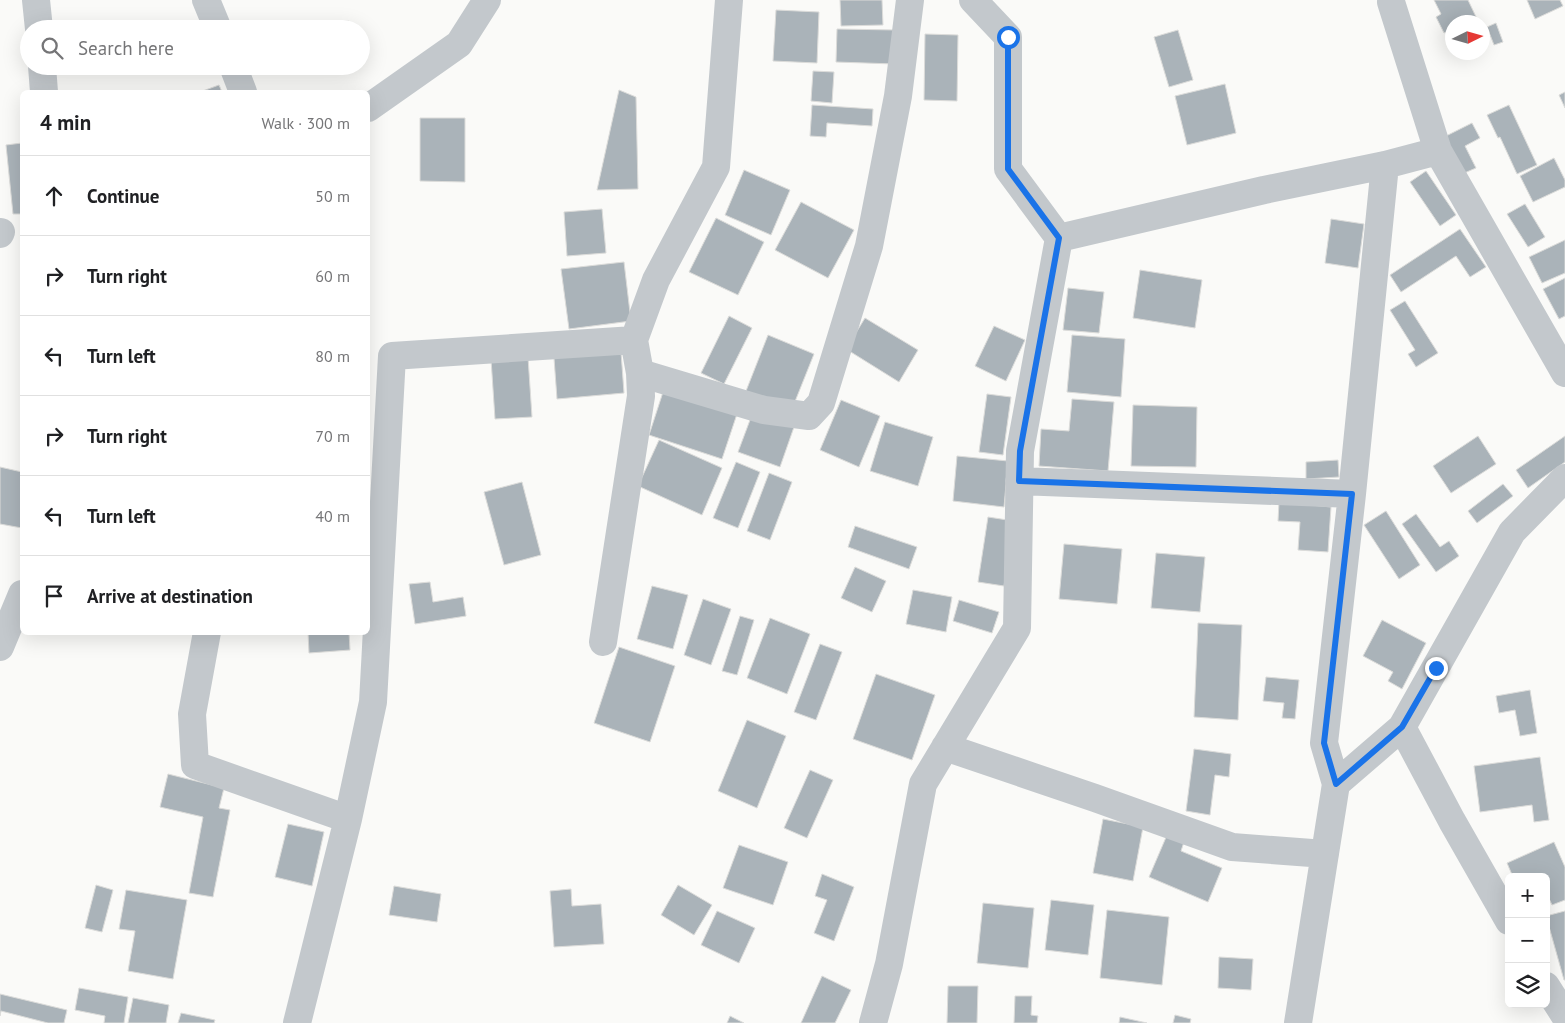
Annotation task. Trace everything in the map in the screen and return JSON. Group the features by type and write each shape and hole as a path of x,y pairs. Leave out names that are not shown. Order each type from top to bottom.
{"street":[{"path":"36,0 37,20"},
{"path":"206,0 214,20"},
{"path":"370,107 459,44 486,0"},
{"path":"603,642 641,396 640,373 634,340 656,280 716,167 729,0"},
{"path":"640,373 764,410 809,416 821,403 869,246 898,96 910,0"},
{"path":"873,1023 890,964 923,784 1017,628 1020,451 1059,238 1008,169 1008,37 973,0"},
{"path":"1391,2 1438,151 1565,373"},
{"path":"43,75 44,90"},
{"path":"236,75 242,90"},
{"path":"1059,238 1264,190 1385,165 1438,151"},
{"path":"1298,1023 1336,784 1324,743 1352,494 1385,165"},
{"path":"297,1023 348,819 373,702 392,356 634,340"},
{"path":"1336,784 1402,727 1512,532 1565,478"},
{"path":"1019,481 1352,494"},
{"path":"0,647 20,599"},
{"path":"206,635 192,714 195,765 348,819"},
{"path":"1402,727 1452,821 1507,918"},
{"path":"945,747 1096,798 1232,847 1325,854"},
{"path":"1550,992 1565,1016"}],"building":[{"path":"840,0 882,0 883,25 841,26"},
{"path":"1434,0 1468,0 1475,15 1445,15 1444,33 1436,17 1441,14"},
{"path":"1527,0 1560,0 1563,6 1535,19"},
{"path":"776,10 819,12 817,63 773,61"},
{"path":"1496,23 1503,42 1494,45 1490,35 1490,26"},
{"path":"837,29 896,30 895,64 836,62"},
{"path":"1178,30 1193,80 1169,87 1154,37"},
{"path":"925,34 958,35 957,101 924,100"},
{"path":"813,71 834,72 832,103 811,101"},
{"path":"1225,84 1236,133 1187,145 1175,96"},
{"path":"219,85 221,90 205,90"},
{"path":"619,90 636,97 638,189 597,190"},
{"path":"1565,92 1565,108 1559,95"},
{"path":"812,105 873,109 872,126 827,123 826,137 810,136"},
{"path":"1509,105 1537,165 1517,174 1500,137 1498,138 1487,115"},
{"path":"420,118 465,118 465,182 420,181"},
{"path":"1472,123 1480,138 1465,146 1476,168 1462,174 1444,137"},
{"path":"20,143 20,214 13,214 6,145"},
{"path":"1554,158 1565,180 1565,187 1533,202 1520,176"},
{"path":"744,170 790,190 771,235 725,215"},
{"path":"1426,171 1456,215 1440,226 1410,182"},
{"path":"801,202 854,230 828,278 775,250"},
{"path":"1525,204 1545,237 1528,247 1507,214"},
{"path":"602,209 606,253 567,256 564,212"},
{"path":"716,218 764,242 738,295 689,272"},
{"path":"1331,219 1364,224 1358,268 1325,263"},
{"path":"1460,229 1486,267 1470,277 1456,256 1401,292 1390,275"},
{"path":"1565,240 1565,273 1542,283 1529,257"},
{"path":"624,262 631,321 569,329 561,269"},
{"path":"1140,270 1202,280 1195,328 1133,318"},
{"path":"1565,278 1565,316 1559,319 1543,289"},
{"path":"1068,288 1104,292 1099,333 1063,330"},
{"path":"1405,301 1438,353 1416,367 1408,354 1415,350 1390,310"},
{"path":"729,316 752,328 724,384 701,373"},
{"path":"865,318 918,350 899,382 846,349"},
{"path":"994,326 1025,340 1006,381 975,366"},
{"path":"768,335 814,354 792,409 746,391"},
{"path":"1072,335 1125,339 1121,397 1067,392"},
{"path":"621,352 624,393 557,399 554,358"},
{"path":"528,357 532,417 495,419 491,359"},
{"path":"665,386 738,411 722,459 649,435"},
{"path":"987,394 1011,397 1003,455 979,452"},
{"path":"1072,399 1114,402 1108,471 1039,466 1041,429 1069,431"},
{"path":"841,400 880,416 859,467 820,450"},
{"path":"1133,405 1197,407 1196,467 1131,466"},
{"path":"753,412 794,427 780,467 738,452"},
{"path":"885,422 933,437 918,486 870,471"},
{"path":"1478,436 1496,464 1451,493 1433,466"},
{"path":"1565,436 1565,462 1528,488 1516,470"},
{"path":"659,440 722,468 702,515 638,486"},
{"path":"957,456 1008,461 1004,507 953,501"},
{"path":"1338,460 1339,477 1306,479 1306,462"},
{"path":"736,462 760,472 738,528 713,518"},
{"path":"0,467 20,472 20,528 0,524"},
{"path":"769,473 792,482 770,540 747,531"},
{"path":"522,482 541,555 504,565 484,492"},
{"path":"1503,484 1513,496 1477,523 1468,511"},
{"path":"1279,502 1331,507 1328,552 1298,550 1300,522 1278,521"},
{"path":"1386,511 1420,565 1399,579 1364,525"},
{"path":"1416,514 1440,547 1449,541 1459,556 1436,572 1402,524"},
{"path":"988,517 1014,521 1004,586 978,582"},
{"path":"855,526 917,547 909,569 848,547"},
{"path":"1064,544 1122,549 1117,604 1059,599"},
{"path":"1156,553 1205,557 1200,612 1151,608"},
{"path":"855,567 886,581 872,612 841,598"},
{"path":"430,582 433,602 463,597 466,616 415,624 409,584"},
{"path":"652,586 688,595 673,649 637,639"},
{"path":"913,590 952,597 946,632 906,624"},
{"path":"703,599 731,609 711,665 684,655"},
{"path":"959,600 999,612 992,633 953,621"},
{"path":"740,616 754,620 737,675 722,671"},
{"path":"770,618 810,634 787,694 747,678"},
{"path":"1382,620 1426,643 1402,689 1388,681 1393,672 1363,656"},
{"path":"1198,623 1242,625 1238,720 1194,717"},
{"path":"308,635 349,635 350,650 309,653"},
{"path":"820,644 842,652 816,720 794,712"},
{"path":"619,647 675,666 650,742 594,723"},
{"path":"876,674 935,695 912,760 853,739"},
{"path":"1266,677 1299,680 1295,719 1282,718 1284,703 1263,701"},
{"path":"1530,690 1537,733 1520,736 1515,710 1499,713 1496,696"},
{"path":"747,720 786,736 757,808 718,791"},
{"path":"1194,749 1231,754 1229,777 1215,775 1210,815 1186,811"},
{"path":"1540,757 1549,820 1534,822 1532,805 1480,812 1474,766"},
{"path":"810,770 833,780 807,838 784,828"},
{"path":"168,774 224,788 219,808 230,810 213,897 189,893 203,817 160,807"},
{"path":"1103,819 1143,827 1133,881 1093,873"},
{"path":"288,824 324,832 312,886 275,877"},
{"path":"1167,835 1184,842 1181,851 1222,868 1208,902 1149,877"},
{"path":"1554,842 1565,867 1565,900 1552,905 1550,901 1550,873 1511,873 1507,863"},
{"path":"739,845 788,862 773,905 723,888"},
{"path":"822,874 854,887 834,941 814,933 827,900 815,896"},
{"path":"96,885 113,890 102,932 85,928"},
{"path":"678,885 712,905 694,935 661,915"},
{"path":"394,886 441,894 437,922 389,915"},
{"path":"571,889 572,906 601,904 604,944 554,947 550,891"},
{"path":"126,890 187,900 173,979 128,971 135,931 119,929"},
{"path":"1051,900 1094,905 1088,955 1045,950"},
{"path":"983,903 1034,908 1028,968 977,963"},
{"path":"1107,910 1169,917 1162,985 1100,978"},
{"path":"717,911 755,928 739,963 701,945"},
{"path":"1565,911 1565,980 1550,930 1550,915"},
{"path":"1219,957 1253,959 1251,990 1218,988"},
{"path":"822,976 851,990 835,1023 801,1023"},
{"path":"948,986 978,986 977,1023 947,1023"},
{"path":"79,988 128,997 124,1023 104,1023 105,1016 75,1010"},
{"path":"0,994 67,1010 64,1023 48,1023 1,1011 0,1016"},
{"path":"1015,996 1032,996 1031,1015 1038,1016 1037,1023 1014,1023"},
{"path":"133,998 169,1005 166,1023 128,1023"},
{"path":"181,1013 215,1020 214,1023 178,1023"},
{"path":"1175,1015 1191,1019 1190,1023 1173,1023"},
{"path":"730,1016 744,1023 727,1023"},
{"path":"1120,1017 1147,1023 1119,1023"}],"route":[{"path":"1008,37 1008,169 1059,238 1020,451 1019,481 1352,494 1324,743 1336,784 1402,727 1436,668"}]}
